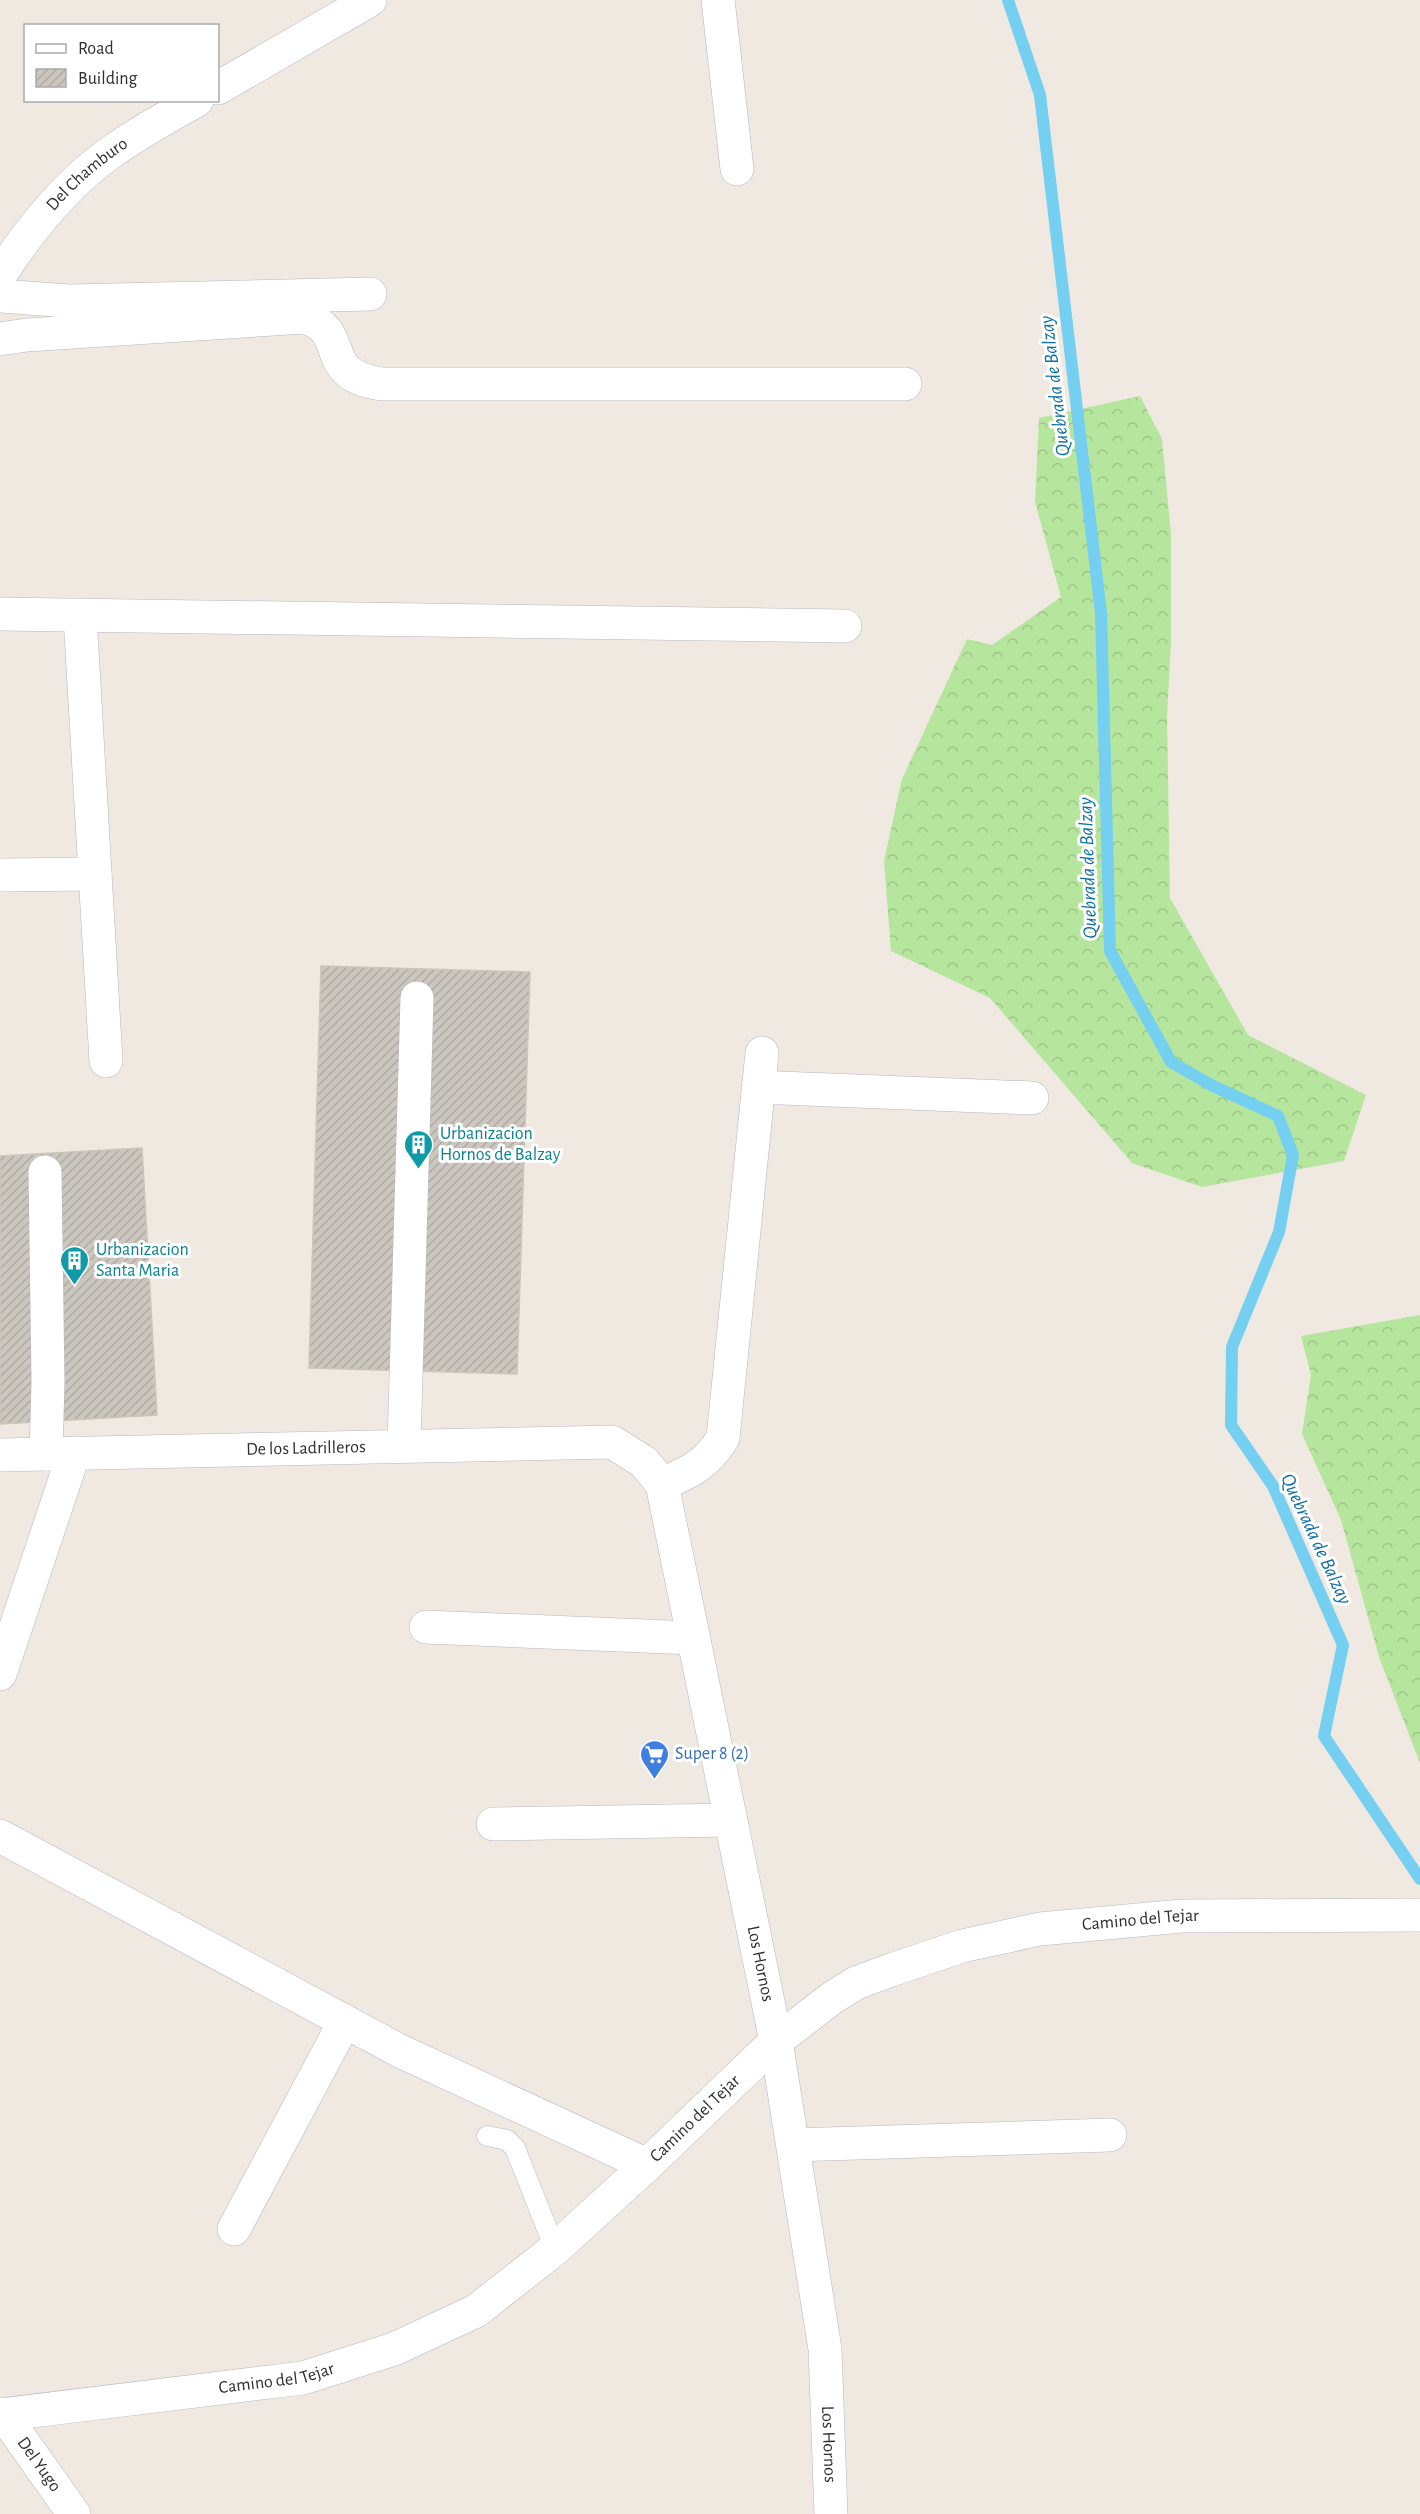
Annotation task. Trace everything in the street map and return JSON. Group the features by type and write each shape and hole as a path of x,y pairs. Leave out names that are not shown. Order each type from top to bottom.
{"street":[{"path":"219,87 370,0"},
{"path":"718,0 737,169"},
{"name":"Del Chamburo","path":"0,275 14,253 59,197 110,153 193,102"},
{"path":"0,296 69,301 370,294"},
{"path":"0,339 27,335 304,317 319,321 328,331 339,363 349,374 364,382 382,384 905,384"},
{"path":"0,614 845,626"},
{"path":"80,615 106,1060"},
{"path":"0,875 95,874"},
{"path":"404,1446 417,998"},
{"path":"662,1484 695,1469 713,1455 723,1438 762,1053"},
{"path":"758,1087 1032,1098"},
{"path":"0,1674 60,1453 48,1382 45,1172"},
{"name":"De los Ladrilleros","path":"0,1455 612,1442"},
{"name":"Los Hornos","path":"612,1442 644,1462 662,1484 776,2041 825,2349 831,2514"},
{"path":"426,1627 693,1638"},
{"path":"493,1824 730,1820"},
{"path":"0,1836 400,2051 647,2165"},
{"name":"Camino del Tejar","path":"1,2414 303,2378 394,2349 476,2311 555,2249 647,2165 776,2041 832,1998 856,1983 962,1946 1041,1929 1182,1916 1420,1915"},
{"path":"234,2229 345,2021"},
{"path":"793,2145 1110,2135"},
{"name":"Del Yugo","path":"1,2414 74,2514"}],"lane":[{"path":"487,2136 507,2140 515,2148 555,2249"}],"green space":[{"path":"1140,396 1162,439 1171,535 1171,643 1167,715 1170,898 1248,1035 1366,1095 1344,1161 1202,1187 1132,1163 990,998 891,951 884,861 902,779 967,639 992,645 1061,597 1035,502 1039,418"},
{"path":"1420,1315 1420,1763 1379,1657 1341,1520 1302,1434 1311,1375 1301,1336"}],"building":[{"name":"Urbanizacion Hornos de Balzay","path":"321,966 530,972 517,1374 309,1368"},
{"name":"Urbanizacion Santa Maria","path":"142,1148 157,1415 0,1424 0,1156"}],"waterway":[{"name":"Quebrada de Balzay","path":"1008,0 1040,95 1101,613 1110,951 1171,1062 1211,1085 1278,1116 1293,1155 1279,1232 1232,1347 1231,1425 1273,1486 1343,1645 1324,1736 1420,1879"}],"place":[{"name":"Urbanizacion Hornos de Balzay","path":"419,1170"},
{"name":"Urbanizacion Santa Maria","path":"75,1286"},
{"name":"Super 8 (2)","path":"654,1780"}]}
